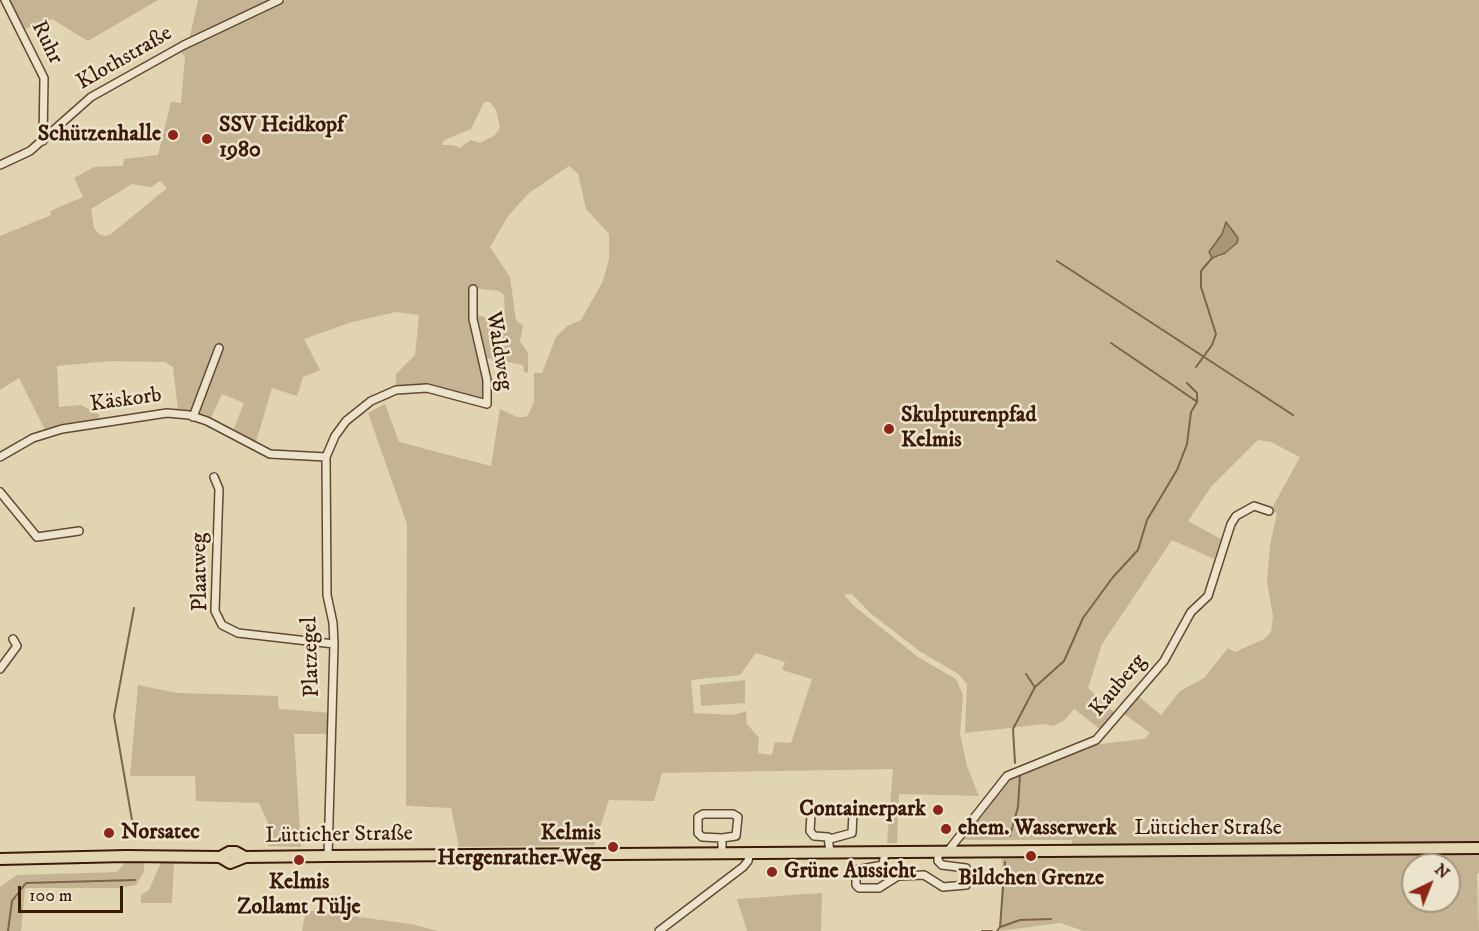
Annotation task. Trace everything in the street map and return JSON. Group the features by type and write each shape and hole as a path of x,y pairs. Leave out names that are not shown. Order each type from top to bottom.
{"main road":[{"name":"Lütticher Straße","path":"0,859 126,856 220,857 230,863 245,857 328,856 1479,848"}],"street":[{"name":"Ruhr","path":"5,0 44,78 43,141"},
{"name":"Klothstraße","path":"0,165 12,162 43,141 71,112 91,97 183,45 214,33 279,0"},
{"name":"Waldweg","path":"326,457 335,436 346,421 371,401 396,390 427,388 487,404 487,380 473,319 473,289"},
{"path":"194,417 219,348"},
{"name":"Käskorb","path":"0,457 33,438 62,429 166,413 194,417 224,429 270,454 326,457"},
{"name":"Platzegel","path":"326,457 327,595 333,623 328,856"},
{"name":"Plaatweg","path":"213,477 219,489 215,611 222,625 238,633 333,644"},
{"path":"0,492 37,537 79,531"},
{"name":"Kauberg","path":"943,851 1007,776 1096,740 1164,661 1186,619 1208,596 1227,535 1236,516 1254,506 1269,511"},
{"path":"0,669 17,646 13,639"},
{"path":"815,812 850,812 853,814 852,833 830,839 814,836 810,831 811,815 815,812"},
{"path":"703,814 723,814 738,817 736,836 722,838 702,837 698,832 698,817 703,814"},
{"path":"722,838 722,853"},
{"path":"830,839 830,852"},
{"path":"885,852 883,865 856,870 856,885 859,888 879,888 898,876 924,875 944,887 966,885 966,868 942,865 938,861 943,851"},
{"path":"659,931 743,867 748,861 750,852"}],"shaded area":[{"path":"5,0 158,0 88,41 52,19 20,31"},
{"path":"198,0 267,0 268,2 189,41"},
{"path":"286,0 1479,0 1479,873 1477,874 1479,931 1084,931 1060,923 1000,931 1002,856 1069,857 1072,840 963,840 1002,784 1018,772 1092,745 1144,739 1150,733 1124,714 1138,696 1161,715 1180,691 1204,678 1228,648 1235,652 1264,639 1271,632 1273,616 1267,582 1270,545 1277,513 1271,510 1300,457 1271,442 1258,440 1211,487 1188,521 1221,539 1214,559 1172,540 1102,644 1088,688 1115,713 1101,730 1074,709 1065,720 1053,726 1045,724 965,733 967,684 957,673 921,652 870,613 852,594 844,595 854,606 918,657 956,679 963,695 960,734 967,766 979,796 899,794 897,843 887,843 893,769 662,773 654,801 609,800 594,845 459,847 451,808 406,806 407,524 368,413 385,404 399,442 491,466 500,409 517,417 525,417 529,414 534,401 534,373 542,373 556,337 567,326 581,320 603,281 609,259 609,234 586,209 578,174 569,166 529,193 508,216 490,247 510,277 516,320 523,326 520,341 528,353 528,373 524,372 523,365 482,357 487,404 427,388 396,390 396,374 415,355 419,315 396,312 352,322 304,339 320,370 303,377 297,396 272,388 255,445 233,431 244,403 222,394 210,420 178,410 173,367 165,362 111,361 57,366 59,407 81,405 100,415 95,421 45,430 19,378 0,390 0,236 51,215 50,211 83,197 74,178 94,167 123,166 124,159 158,155 171,102 181,103 185,57 182,53 174,53","holes":["484,102 490,102 496,110 500,127 495,135 480,143 471,140 460,148 453,145 442,145 444,140 471,129","160,181 167,188 111,234 106,236 99,234 94,228 91,209 132,184 151,187","1224,224 1235,235 1233,247 1219,257 1209,252 1222,234","472,288 499,291 504,295 505,320 496,321 472,313","756,653 785,662 782,670 812,679 791,743 775,742 772,755 758,753 759,738 747,724 746,711 733,715 694,713 691,680 740,675"]},
{"path":"1226,222 1238,238 1237,243 1225,253 1212,258 1209,252 1222,234"},
{"path":"745,680 745,703 701,706 700,685"},
{"path":"138,685 177,693 278,696 279,709 332,713 331,734 294,734 301,847 268,846 268,823 259,803 196,801 195,776 130,776"},
{"path":"144,861 144,872 136,885 119,888 25,888 21,931 0,931 0,887 17,875 117,872 126,862"},
{"path":"161,862 174,863 172,903 141,903 141,895 149,890"},
{"path":"822,893 821,931 747,931 737,899"},
{"path":"306,910 411,924 438,931 302,931"}],"waterway":[{"path":"1196,367 1212,345 1216,334 1201,287 1201,271 1212,258"},
{"path":"1057,261 1293,415"},
{"path":"1111,343 1196,401"},
{"path":"1015,763 1013,729 1035,687 1064,661 1083,618 1113,577 1138,550 1147,520 1177,470 1187,444 1191,412 1197,402 1197,393 1187,383"},
{"path":"133,826 114,716 134,608"},
{"path":"1026,674 1034,686"},
{"path":"1010,836 1018,807 1020,774"},
{"path":"1000,927 1005,862"},
{"path":"8,931 12,901 26,883 135,880"},
{"path":"997,931 1000,927 1020,920 1051,919"},
{"path":"982,931 992,931"}],"place":[{"name":"Schützenhalle","path":"173,135"},
{"name":"SSV Heidkopf 1980","path":"207,139"},
{"name":"Skulpturenpfad Kelmis","path":"889,429"},
{"name":"Containerpark","path":"938,810"},
{"name":"ehem. Wasserwerk","path":"946,829"},
{"name":"Norsatec","path":"109,833"},
{"name":"Kelmis Hergenrather Weg","path":"613,847"},
{"name":"Bildchen Grenze","path":"1031,856"},
{"name":"Kelmis Zollamt Tülje","path":"299,860"},
{"name":"Grüne Aussicht","path":"772,872"}]}
